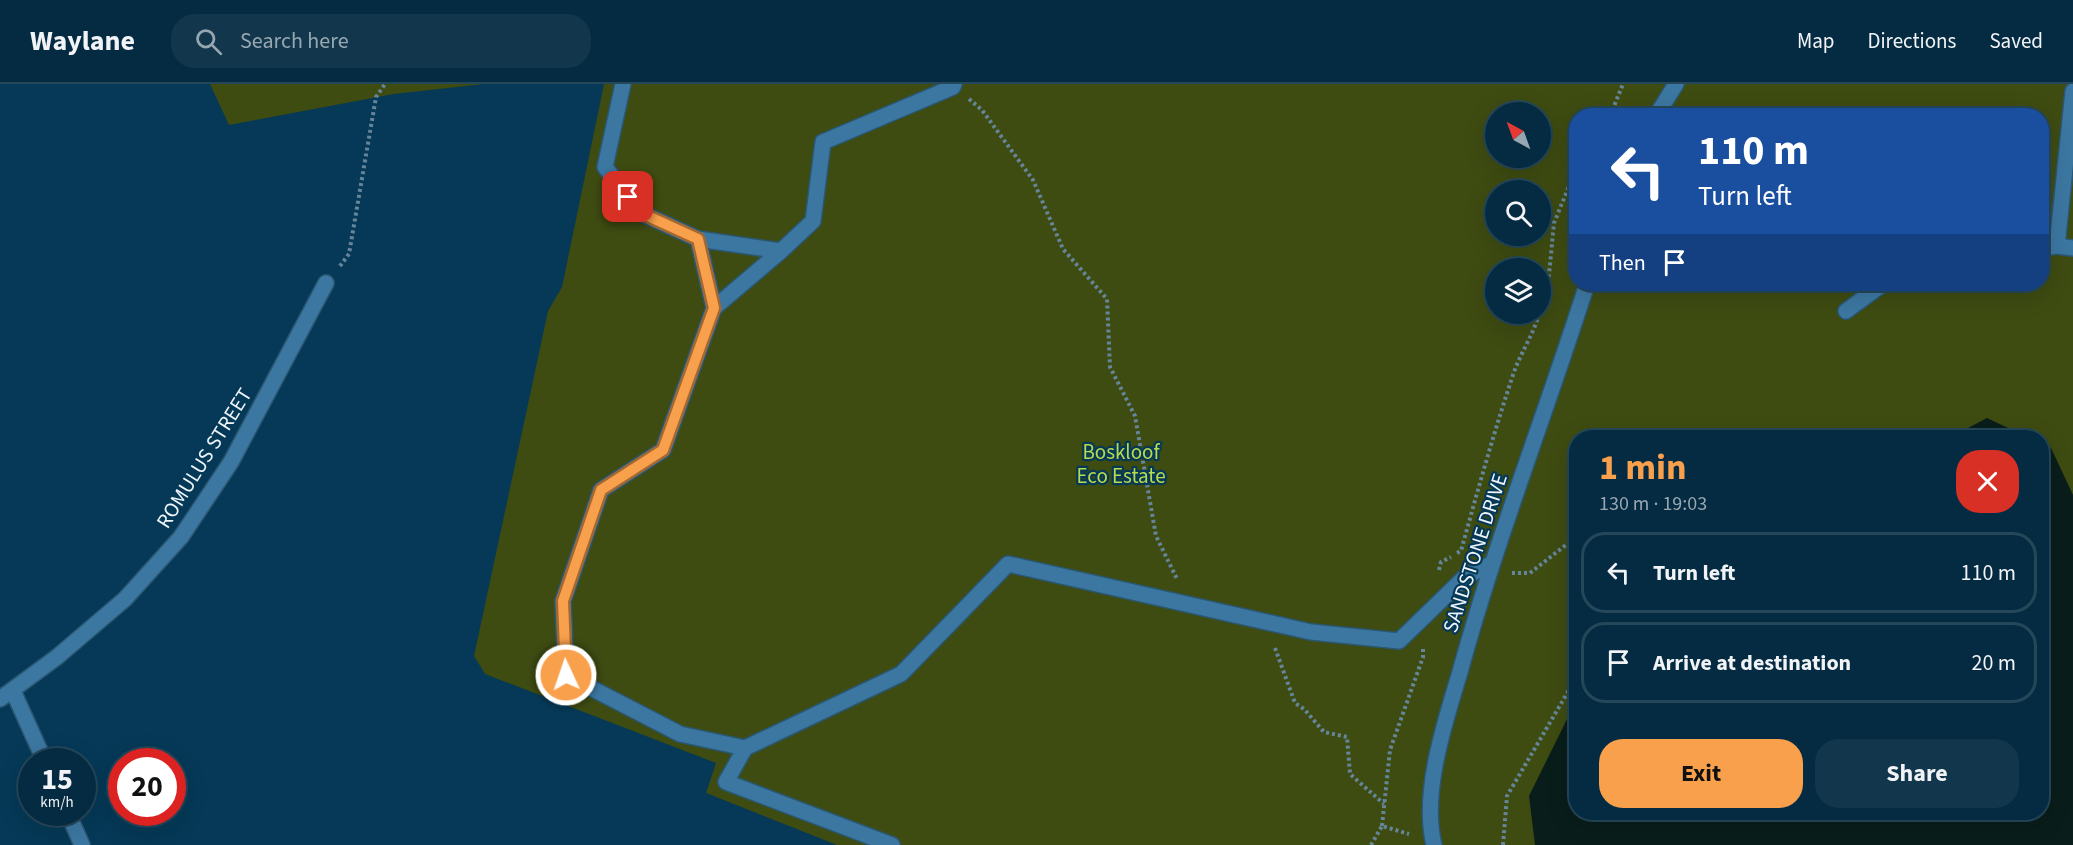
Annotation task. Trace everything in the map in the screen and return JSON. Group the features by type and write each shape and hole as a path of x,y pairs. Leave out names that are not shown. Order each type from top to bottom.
{"street":[{"path":"623,84 605,167 639,212 698,239 781,251"},
{"path":"1661,108 1676,84"},
{"path":"745,748 680,734 566,675 563,601 601,490 663,450 714,308 813,221 823,142 955,85"},
{"path":"2073,92 2049,247 2073,248"},
{"path":"698,239 714,308"},
{"name":"ROMULUS STREET","path":"7,695 125,599 181,537 231,462 326,283"},
{"name":"SANDSTONE DRIVE","path":"1433,844 1432,783 1446,721 1491,564 1585,291"},
{"path":"1846,311 1873,291"},
{"path":"892,845 726,782 745,748 901,674 1008,564 1311,632 1398,641 1465,577 1491,564"},
{"path":"7,695 37,748"},
{"path":"74,826 82,845"}],"path":[{"path":"326,283 349,255 376,97 385,84"},
{"path":"1613,108 1623,84"},
{"path":"955,85 982,110 1033,180 1063,249 1107,299 1110,367 1135,417 1156,536 1180,587"},
{"path":"1551,258 1554,223 1569,186"},
{"path":"1491,564 1513,574 1530,573 1569,542"},
{"path":"1254,620 1276,649 1295,703 1324,732 1347,737 1350,774 1384,804"},
{"path":"1503,845 1507,796 1569,690"},
{"path":"1371,845 1382,826 1433,844"}],"green space":[{"path":"210,84 484,84 394,94 229,125"},
{"name":"Boskloof Eco Estate","path":"604,84 2073,84 2073,845 837,845 706,793 716,763 485,674 474,656 548,311 562,287"}],"shaded area":[{"path":"1987,418 2012,430 1964,430"},
{"path":"2049,447 2051,448 2073,495 2073,845 1535,845 1529,796 1569,715 1569,820 2049,820"}],"route":[{"path":"566,675 563,601 601,490 663,450 714,308 698,239 639,212 628,197"}]}
